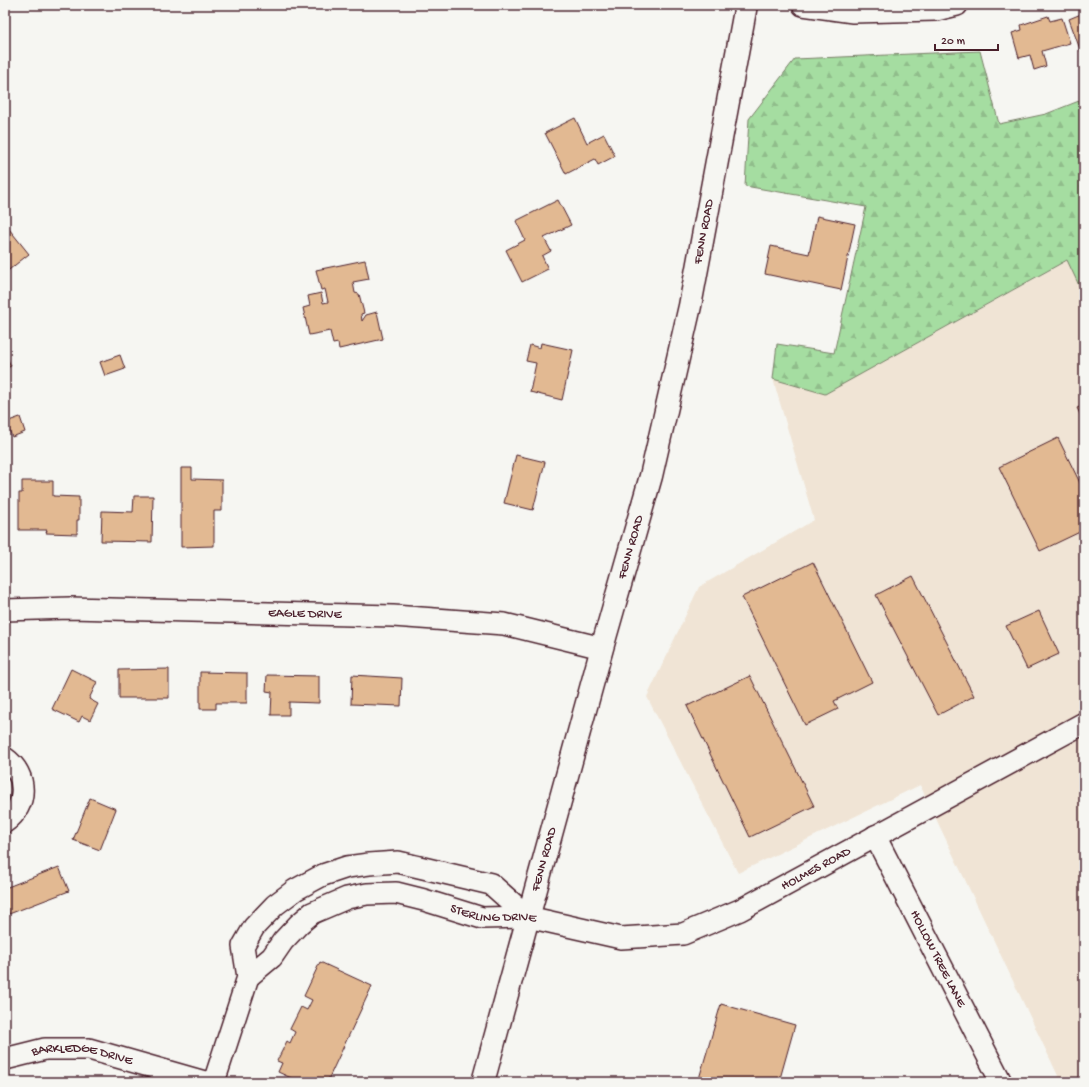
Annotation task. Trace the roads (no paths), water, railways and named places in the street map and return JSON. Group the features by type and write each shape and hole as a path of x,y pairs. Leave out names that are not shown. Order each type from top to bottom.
{"street":[{"name":"FENN ROAD","path":"482,1082 651,476 683,340 746,5"},
{"path":"803,5 853,12 936,10 957,5"},
{"name":"EAGLE DRIVE","path":"5,610 70,608 401,616 504,624 602,648"},
{"name":"HOLMES ROAD","path":"528,917 621,938 683,934 740,910 1084,723"},
{"path":"5,758 12,762 19,772 23,784 23,796 19,807 12,817 5,822"},
{"name":"HOLLOW TREE LANE","path":"875,836 1001,1082"},
{"name":"STERLING DRIVE","path":"214,1082 248,977 243,946 254,927 275,905 295,890 323,875 347,867 398,862 491,884 528,917"},
{"name":"STERLING DRIVE","path":"248,977 272,957 288,936 312,913 348,898 367,894 396,893 482,918 528,917"},
{"name":"BARKLEDGE DRIVE","path":"5,1059 45,1050 89,1049 205,1082"}]}
